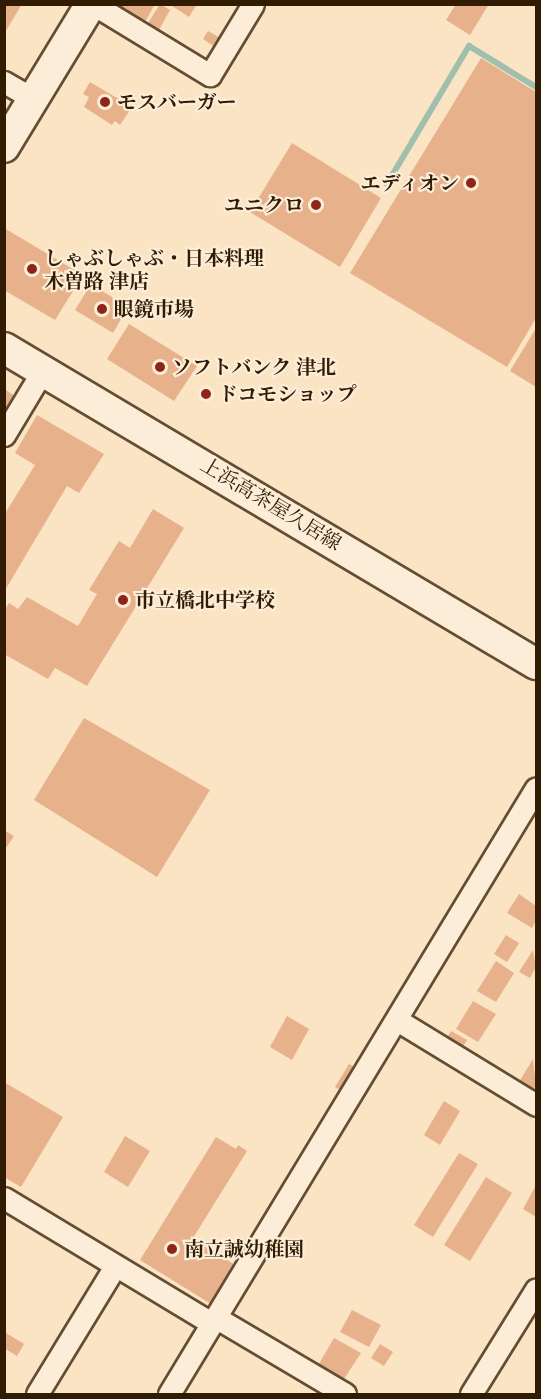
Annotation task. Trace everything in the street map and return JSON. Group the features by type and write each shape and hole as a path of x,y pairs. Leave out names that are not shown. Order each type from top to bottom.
{"main road":[{"path":"4,147 92,4"},
{"name":"上浜高茶屋久居線","path":"4,348 537,664"}],"street":[{"path":"92,4 210,75 252,4"},
{"path":"4,82 33,99"},
{"path":"4,435 43,370"},
{"path":"169,1395 537,788"},
{"path":"397,1020 537,1105"},
{"path":"4,1198 116,1266 345,1395"},
{"path":"37,1395 116,1266"},
{"path":"471,1395 537,1289"}],"building":[{"path":"4,4 22,4 4,34"},
{"path":"122,4 155,4 145,22 120,8"},
{"path":"160,4 170,10 159,30 148,23"},
{"path":"169,4 197,4 189,17"},
{"path":"456,4 489,4 470,35 446,20"},
{"path":"208,31 220,38 215,47 203,39"},
{"name":"エディオン","path":"481,58 536,92 536,318 507,367 350,273"},
{"name":"モスバーガー","path":"90,82 132,107 120,125 115,121 112,125 84,107 89,97 83,94"},
{"name":"ユニクロ","path":"292,143 381,198 340,267 250,212"},
{"path":"4,228 83,275 55,320 4,290"},
{"name":"眼鏡市場","path":"91,284 128,307 113,333 75,310"},
{"path":"129,324 197,366 174,401 107,359"},
{"path":"536,328 536,387 510,371"},
{"path":"4,389 15,396 4,413"},
{"path":"37,415 104,454 79,493 67,486 4,592 4,515 35,465 15,453"},
{"path":"153,509 184,528 87,686 55,668 48,679 4,654 4,611 9,603 18,609 27,597 78,626 97,594 89,590 119,541 130,548"},
{"path":"84,718 210,790 157,877 34,800"},
{"path":"4,830 14,836 4,851"},
{"path":"519,894 536,906 536,920 532,928 507,913"},
{"path":"506,935 519,943 507,962 494,954"},
{"path":"533,950 536,967 530,978 519,972"},
{"path":"496,961 514,973 496,1002 477,991"},
{"path":"473,1001 496,1014 478,1042 456,1029"},
{"path":"287,1016 309,1029 292,1060 270,1047"},
{"path":"451,1031 467,1040 461,1050 445,1041"},
{"path":"533,1059 536,1085 531,1094 517,1085"},
{"path":"349,1064 356,1068 342,1091 335,1087"},
{"path":"4,1082 63,1117 21,1187 4,1177"},
{"path":"444,1101 460,1111 440,1145 424,1135"},
{"path":"125,1136 150,1151 128,1187 104,1172"},
{"path":"216,1137 236,1149 238,1145 247,1151 193,1238 235,1265 211,1304 140,1260"},
{"path":"459,1153 478,1164 433,1237 414,1225"},
{"path":"486,1177 512,1193 470,1261 444,1245"},
{"path":"536,1185 536,1217 523,1209"},
{"path":"352,1310 381,1325 369,1347 340,1332"},
{"path":"6,1333 24,1344 17,1356 4,1348"},
{"path":"334,1338 361,1353 340,1385 313,1374"},
{"path":"380,1344 393,1352 384,1366 371,1358"}],"waterway":[{"path":"387,184 469,46 536,87"}],"place":[{"name":"モスバーガー","path":"105,102"},
{"name":"エディオン","path":"471,183"},
{"name":"ユニクロ","path":"316,205"},
{"name":"しゃぶしゃぶ・日本料理 木曽路 津店","path":"32,269"},
{"name":"眼鏡市場","path":"102,309"},
{"name":"ソフトバンク 津北","path":"160,367"},
{"name":"ドコモショップ","path":"206,394"},
{"name":"市立橋北中学校","path":"123,600"},
{"name":"南立誠幼稚園","path":"172,1249"}]}
